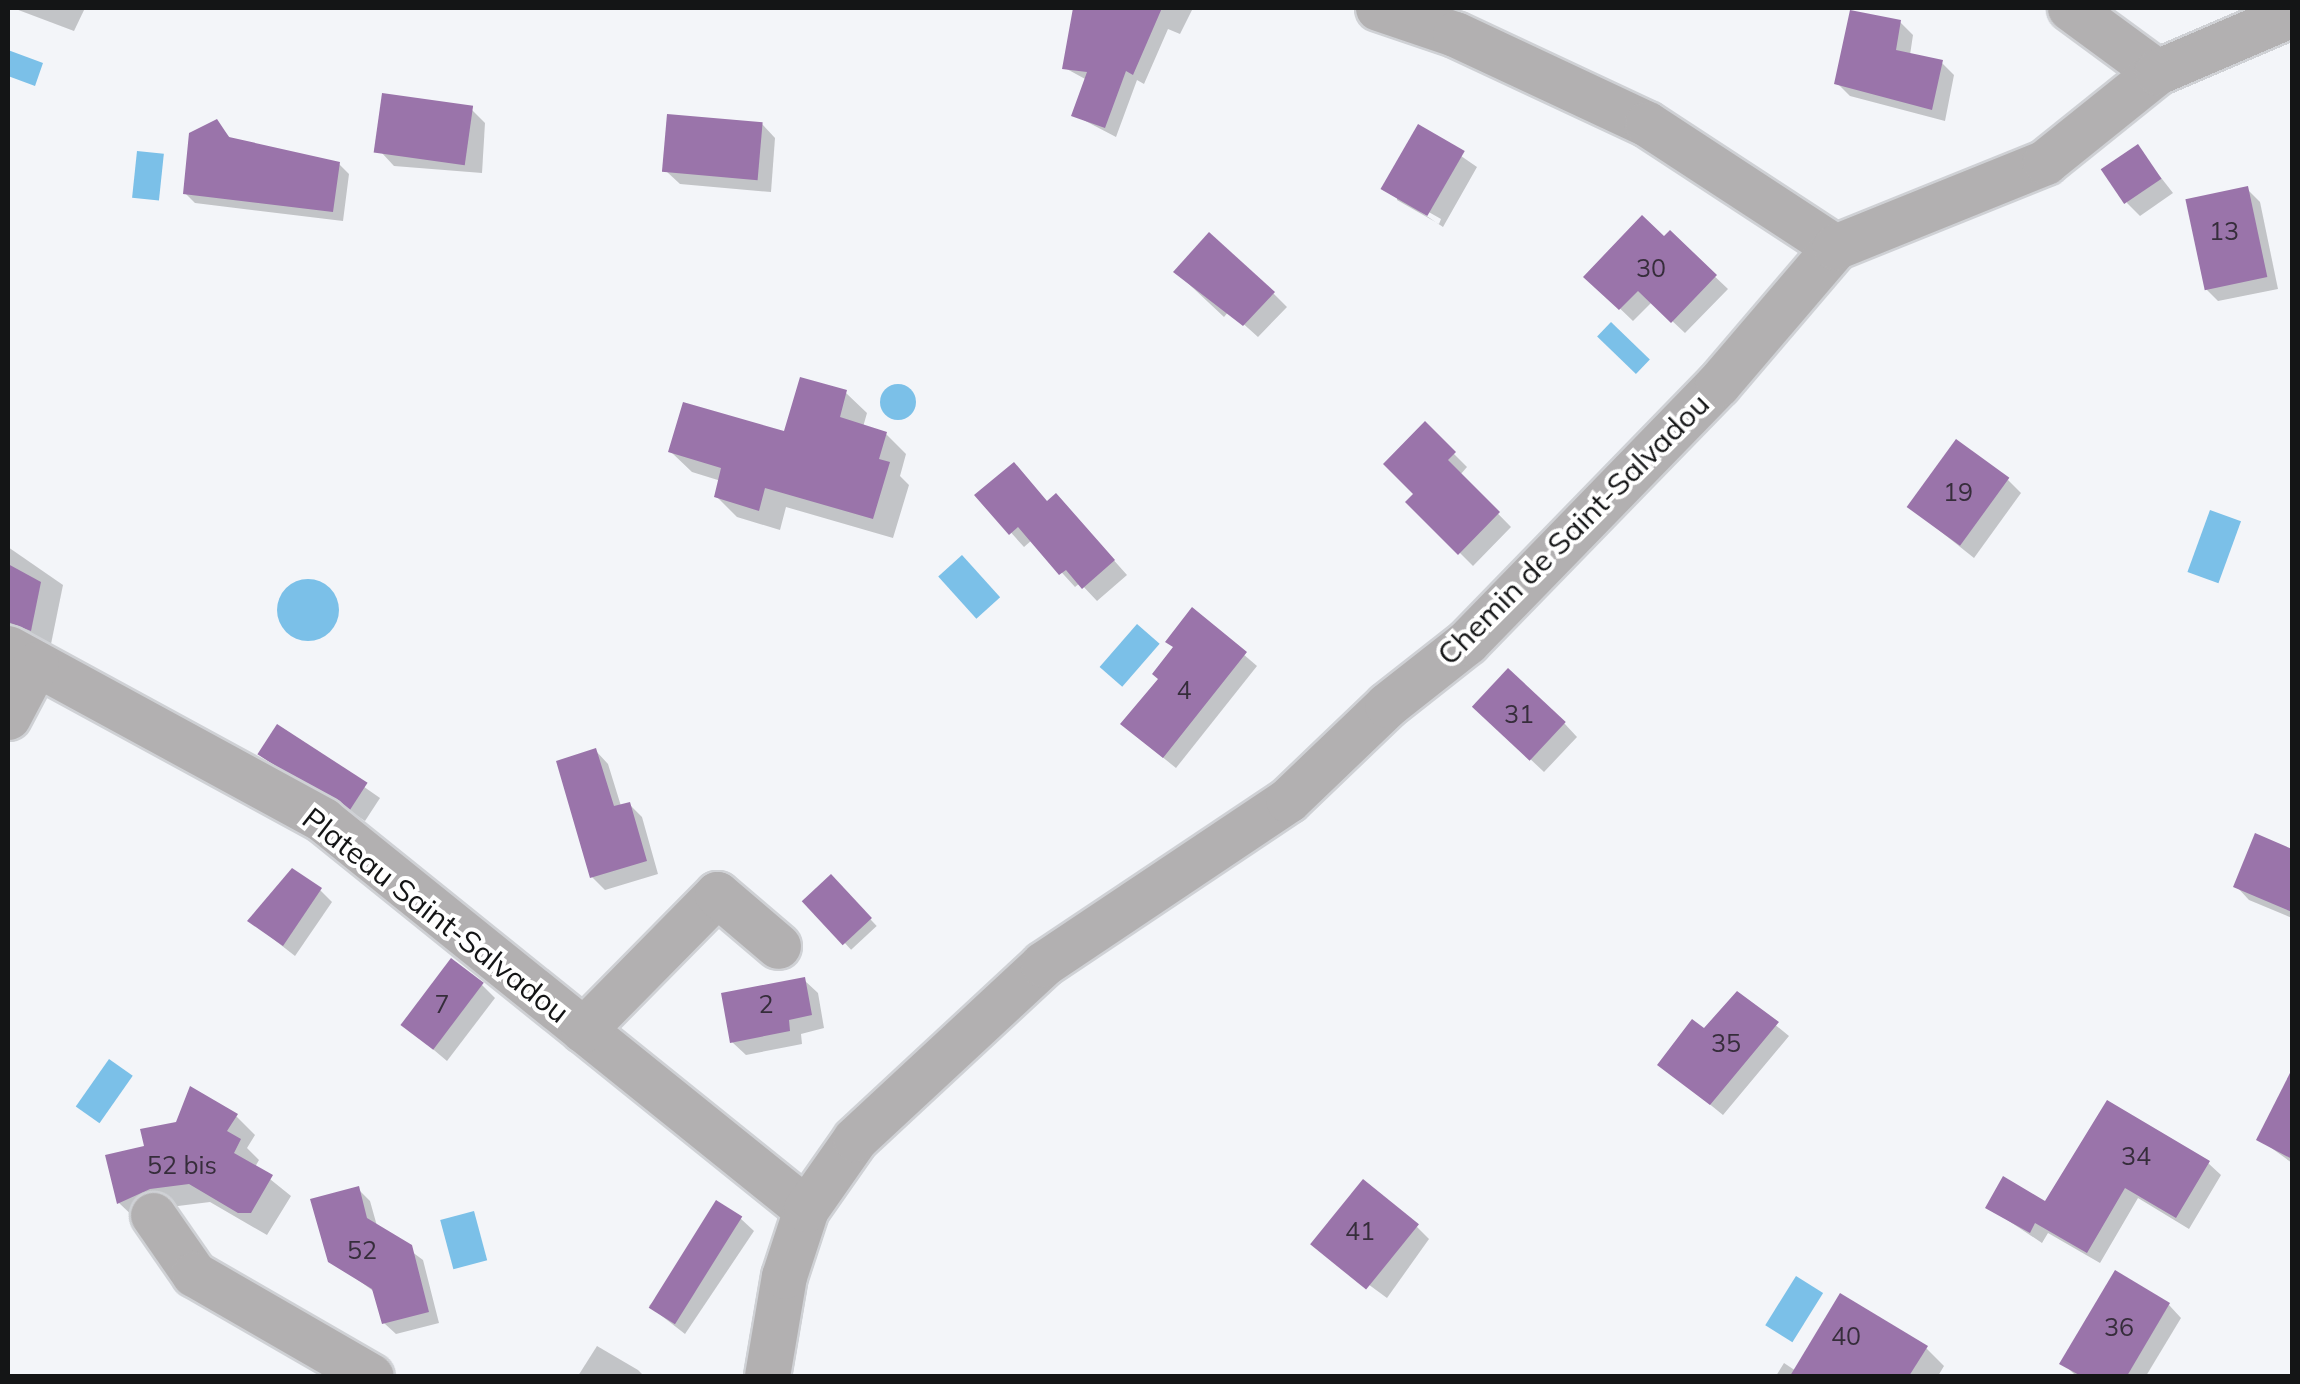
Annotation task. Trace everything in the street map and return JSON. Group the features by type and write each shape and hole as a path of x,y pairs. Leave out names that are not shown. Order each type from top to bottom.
{"street":[{"path":"1378,8 1455,34 1647,124 1835,247"},
{"path":"2070,8 2157,72"},
{"name":"Chemin de Saint-Salvadou","path":"767,1376 784,1276 806,1209 855,1139 1043,964 1288,800 1387,705 1467,642 1718,384 1835,247 2044,162 2157,72 2292,14"},
{"name":"Plateau Saint-Salvadou","path":"8,717 22,656 323,820 806,1209"},
{"path":"584,1030 717,894 778,946"},
{"path":"153,1215 194,1274 371,1376"}],"water":[{"path":"8,50 43,63 35,86 8,76"},
{"path":"137,151 164,154 159,201 132,198"},
{"path":"1611,322 1650,360 1636,374 1597,336"},
{"path":"898,384 911,389 916,402 911,415 898,420 885,415 880,402 885,389"},
{"path":"2210,510 2241,521 2218,583 2187,572"},
{"path":"962,555 1000,597 976,619 938,576"},
{"path":"308,579 330,588 339,610 330,632 308,641 286,632 277,610 286,588"},
{"path":"1137,624 1160,644 1122,687 1100,667"},
{"path":"109,1059 133,1076 99,1123 76,1107"},
{"path":"474,1211 487,1260 453,1269 440,1220"},
{"path":"1796,1276 1823,1293 1792,1342 1765,1325"}],"building":[{"path":"1073,8 1162,8 1133,75 1126,71 1105,128 1071,116 1087,72 1062,69"},
{"path":"1850,10 1901,20 1896,50 1943,60 1932,110 1834,84"},
{"path":"382,93 473,106 465,165 374,152"},
{"path":"667,114 763,122 758,180 662,172"},
{"path":"217,119 229,137 340,162 333,212 183,194 189,133"},
{"path":"1418,124 1465,151 1427,216 1380,189"},
{"path":"2138,144 2161,179 2124,204 2101,169"},
{"path":"2248,186 2267,277 2205,290 2185,199"},
{"path":"1642,215 1664,236 1670,230 1717,275 1671,323 1638,291 1619,310 1583,277"},
{"path":"1209,232 1275,292 1243,326 1173,272"},
{"path":"800,377 847,390 840,417 887,432 879,459 890,462 873,519 765,488 759,511 714,497 721,468 668,452 683,402 784,431"},
{"path":"1425,421 1456,452 1448,460 1500,512 1458,555 1405,502 1413,494 1383,464"},
{"path":"1956,439 2009,478 1960,546 1907,507"},
{"path":"1014,462 1047,501 1056,493 1115,560 1082,589 1066,570 1059,575 1018,527 1009,535 974,495"},
{"path":"8,564 41,582 31,631 8,622"},
{"path":"1192,607 1247,652 1163,758 1120,724 1158,679 1152,674 1173,647 1165,642"},
{"path":"1508,668 1566,722 1530,761 1472,707"},
{"path":"277,724 368,783 348,813 257,754"},
{"path":"596,748 614,806 630,802 647,861 590,878 556,761"},
{"path":"2255,833 2292,849 2292,912 2233,887"},
{"path":"292,868 322,888 283,946 247,921"},
{"path":"831,874 872,918 843,945 802,901"},
{"path":"451,958 484,983 433,1050 400,1025"},
{"path":"805,977 812,1015 789,1020 790,1031 730,1043 721,993"},
{"path":"1737,991 1779,1022 1710,1105 1657,1065 1692,1019 1704,1028"},
{"path":"2292,1069 2292,1159 2256,1140"},
{"path":"190,1086 238,1114 227,1131 241,1139 234,1153 273,1175 251,1213 238,1213 189,1184 150,1189 117,1204 105,1155 144,1146 140,1129 176,1122"},
{"path":"2107,1100 2210,1161 2176,1218 2125,1188 2087,1253 2035,1223 2030,1233 1985,1208 2003,1176 2045,1201"},
{"path":"1363,1179 1419,1224 1366,1290 1310,1244"},
{"path":"359,1186 367,1218 412,1245 429,1312 382,1324 372,1289 328,1262 310,1199"},
{"path":"716,1200 742,1216 675,1324 649,1308"},
{"path":"2115,1270 2170,1303 2127,1376 2081,1376 2059,1364"},
{"path":"1840,1293 1928,1346 1909,1376 1790,1376"}]}
